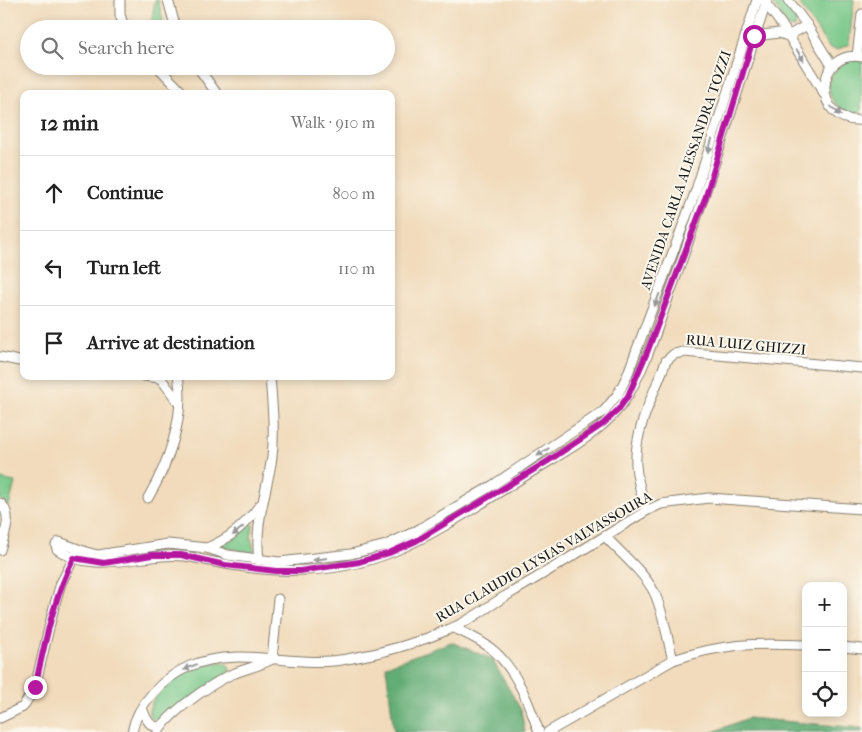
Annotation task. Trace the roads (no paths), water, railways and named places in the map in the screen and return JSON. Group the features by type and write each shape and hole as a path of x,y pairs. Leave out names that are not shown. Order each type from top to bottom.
{"street":[{"path":"120,0 122,20"},
{"path":"168,0 174,20"},
{"path":"788,0 807,25 832,66"},
{"path":"763,1 788,36 835,112 858,120 862,129"},
{"name":"AVENIDA CARLA ALESSANDRA TOZZI","path":"763,1 705,199 648,350 628,396 618,410 603,424 548,461 416,541 389,553 359,562 300,571 276,571 225,565 181,555 152,555 104,563 74,558 57,549 56,545 62,542 78,549 98,554 168,544 207,548 228,556 279,562 351,554 386,544 416,531 493,485 604,411 618,394 627,376 671,262 763,1"},
{"path":"824,94 824,84 832,66 840,60 860,56 862,14"},
{"path":"754,36 779,33 788,36 807,25"},
{"path":"166,75 180,90"},
{"path":"203,75 214,90"},
{"name":"RUA LUIZ GHIZZI","path":"646,511 636,465 637,446 641,427 666,361 674,354 684,352 862,368"},
{"path":"0,357 20,361"},
{"path":"161,380 179,403"},
{"path":"148,498 164,465 175,428 179,403 177,380"},
{"path":"259,560 257,542 260,505 267,484 274,427 270,380"},
{"name":"RUA CLAUDIO LYSIAS VALVASSOURA","path":"132,732 142,708 172,676 190,666 221,658 263,657 272,660 323,663 346,660 401,647 454,628 646,511 661,504 709,498 862,509"},
{"path":"0,550 8,517 2,505"},
{"path":"207,548 239,530 260,505"},
{"path":"605,536 641,574 653,591 661,610 673,660"},
{"path":"0,718 23,707 35,687 61,583 78,549"},
{"path":"272,660 278,599"},
{"path":"454,628 494,651 513,674 529,705 539,732"},
{"path":"548,732 673,660 733,644 802,645"},
{"path":"847,647 862,649"},
{"path":"221,658 231,667 229,675"},
{"name":"RUA CLAUDIO LYSIAS VALVASSOURA","path":"160,729 183,707 229,675 272,660"},
{"path":"142,708 147,721 160,729"}]}
